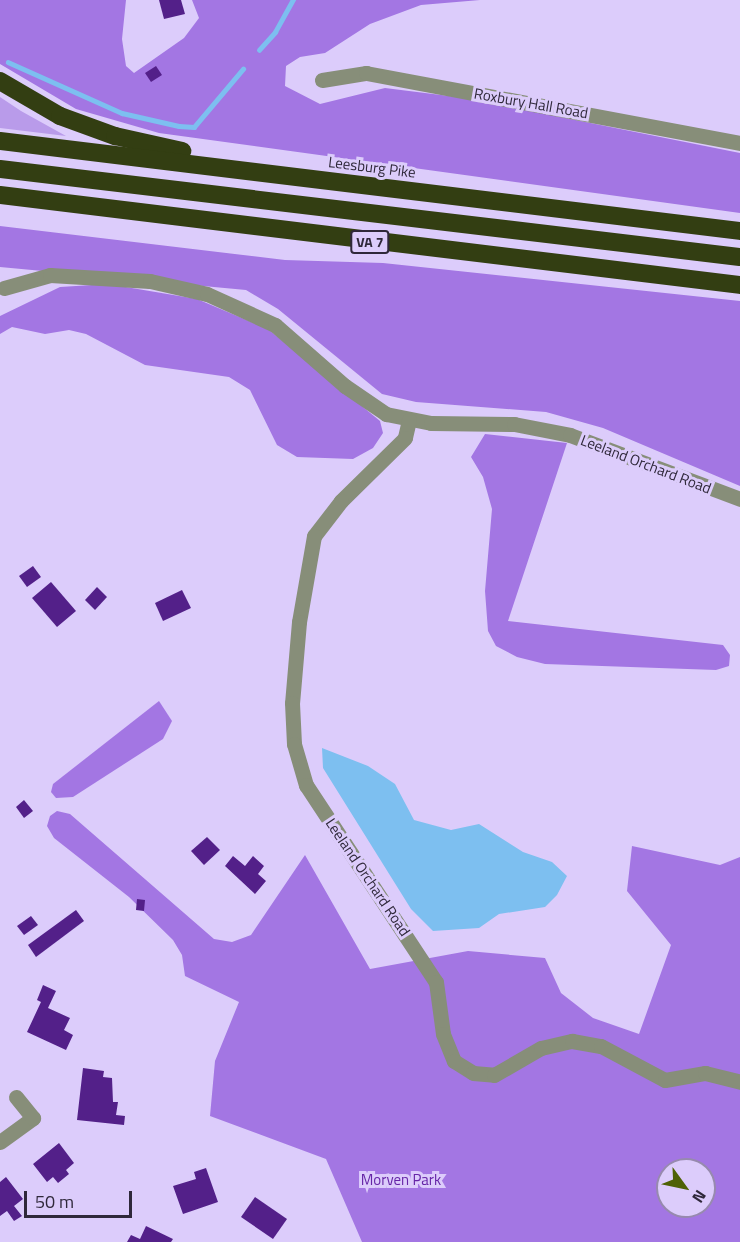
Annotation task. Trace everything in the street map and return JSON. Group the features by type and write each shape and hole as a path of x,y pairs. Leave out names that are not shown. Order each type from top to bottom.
{"highway":[{"path":"0,81 60,116 115,136 165,149 318,168 408,189"},
{"name":"Leesburg Pike","path":"0,141 740,231"},
{"path":"0,169 740,257"},
{"name":"VA 7","path":"0,195 740,285"}],"street":[{"name":"Roxbury Hall Road","path":"322,80 366,73 740,143"},
{"name":"Leeland Orchard Road","path":"4,288 50,275 150,281 207,294 275,325 364,400 386,414 409,420 514,424 549,430 620,452 740,499"},
{"name":"Leeland Orchard Road","path":"409,420 405,438 341,501 314,536 299,622 292,703 294,744 306,784 436,982 442,1034 454,1061 473,1072 494,1075 541,1048 572,1041 601,1046 665,1080 705,1073 740,1082"},
{"path":"0,1142 33,1118 16,1097"}],"shaded area":[{"path":"0,97 21,111 66,136 0,128"}],"green space":[{"path":"0,0 126,0 122,39 126,66 134,73 184,38 199,18 192,0 480,0 421,5 370,24 325,53 300,57 286,66 285,86 320,104 385,88 465,98 740,153 740,213 159,133 76,109 0,64"},
{"path":"0,226 285,260 383,263 740,301 740,486 603,428 546,412 416,402 382,394 278,309 246,290 0,267"},
{"path":"108,284 197,299 268,329 380,421 383,433 373,448 353,459 297,457 277,445 250,390 229,377 145,365 86,334 69,330 45,334 12,327 0,334 0,316 60,287"},
{"path":"485,434 567,443 508,621 723,645 730,655 729,666 716,670 545,664 517,657 496,646 488,631 485,591 492,509 483,477 471,457"},
{"path":"159,701 172,721 163,739 73,797 56,798 51,792 53,784"},
{"name":"Morven Park","path":"57,811 70,814 214,939 232,942 251,935 305,855 370,969 468,951 545,958 561,993 593,1018 639,1034 671,945 627,891 632,846 720,865 740,857 740,1242 362,1242 326,1159 210,1116 215,1061 239,1002 185,976 182,955 173,940 129,897 54,838 47,826 50,816"}],"water":[{"path":"322,748 368,766 395,784 414,820 451,830 479,824 523,852 552,862 567,876 557,895 545,907 499,914 479,928 433,931 411,909 323,768"}],"building":[{"path":"159,0 181,0 185,14 164,19"},
{"path":"156,66 162,75 151,82 145,73"},
{"path":"33,566 41,577 27,587 19,576"},
{"path":"51,582 76,611 57,627 32,598"},
{"path":"97,587 107,597 95,610 85,600"},
{"path":"182,590 191,608 163,621 155,603"},
{"path":"24,800 33,811 24,818 16,807"},
{"path":"207,837 220,850 204,865 191,851"},
{"path":"233,856 245,866 253,856 264,866 258,874 266,881 255,894 225,866"},
{"path":"137,899 145,900 144,911 136,910"},
{"path":"76,910 84,921 36,957 28,945"},
{"path":"31,916 38,925 24,935 17,926"},
{"path":"43,985 56,991 48,1008 70,1018 64,1030 73,1035 66,1050 27,1032 41,1002 37,1000"},
{"path":"83,1068 104,1071 103,1077 112,1078 113,1102 118,1102 116,1115 125,1116 124,1125 77,1120"},
{"path":"59,1143 74,1163 66,1170 69,1174 58,1183 53,1177 47,1182 33,1164"},
{"path":"206,1168 218,1202 183,1214 173,1186 196,1179 194,1172"},
{"path":"6,1177 23,1199 14,1206 22,1216 14,1221 7,1211 0,1216 0,1182"},
{"path":"255,1197 287,1219 273,1239 241,1217"},
{"path":"146,1226 173,1239 171,1242 127,1242 131,1235 140,1239"}],"waterway":[{"path":"259,50 275,32 293,0"},
{"path":"8,62 122,113 179,126 194,127 243,69"}]}
